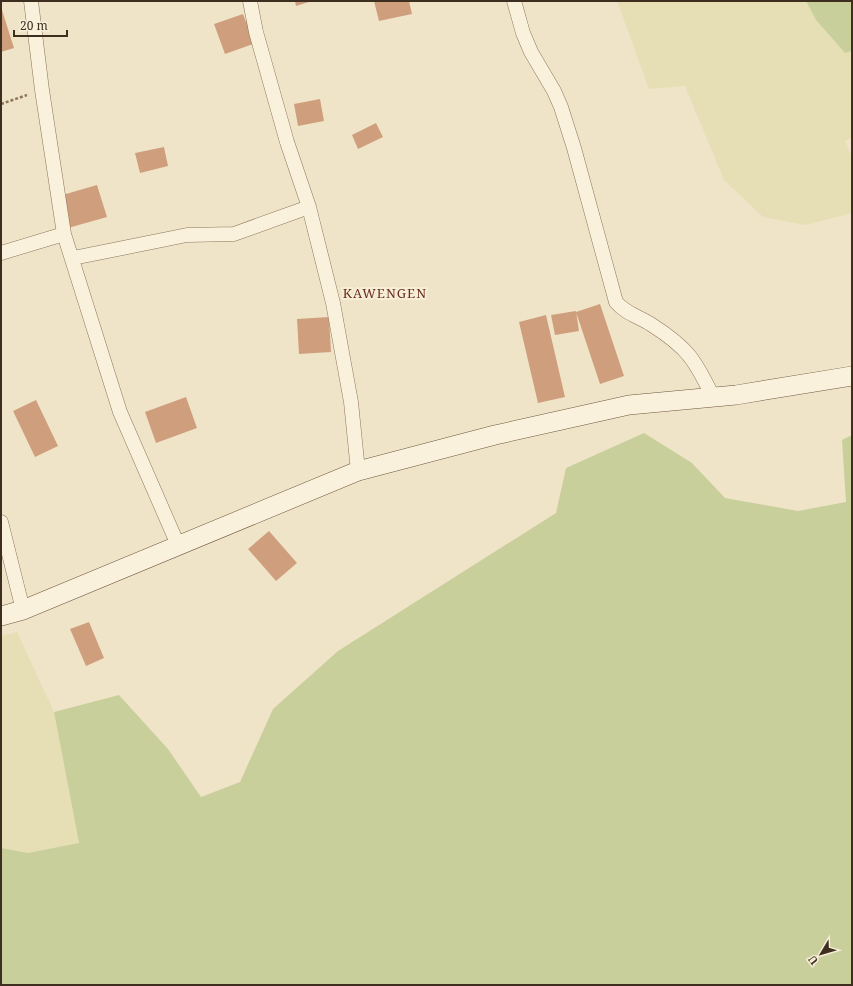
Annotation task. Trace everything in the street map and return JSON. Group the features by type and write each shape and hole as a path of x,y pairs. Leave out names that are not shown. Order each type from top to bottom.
{"main road":[{"path":"1,616 23,610 358,471 495,435 629,405 713,397 852,376"}],"street":[{"path":"32,1 42,90 64,234 73,258 120,412 178,545"},
{"path":"250,1 256,32 282,127 309,207 333,303 351,402 358,471"},
{"path":"514,1 528,46 554,91 561,107 574,148 616,302 626,312 652,325 680,344 690,355 713,397"},
{"path":"73,258 187,235 234,234 309,207"},
{"path":"1,253 64,234"},
{"path":"1,522 23,610"}],"path":[{"path":"1,104 42,90"}],"shaded area":[{"path":"617,1 806,1 816,20 845,53 852,51 852,138 845,141 852,158 852,213 805,225 763,217 724,180 685,86 649,89"},
{"path":"17,632 54,712 79,844 28,853 1,848 1,636"}],"green space":[{"path":"806,1 852,1 852,51 845,53 816,20"},
{"path":"644,433 692,463 725,498 798,511 846,502 842,440 852,435 852,985 1,985 1,848 28,853 79,843 54,712 119,695 168,749 201,797 240,782 273,709 338,651 556,513 566,468"}],"building":[{"path":"295,1 312,1 296,6"},
{"path":"374,1 409,1 412,14 379,21"},
{"path":"1,7 14,48 1,52"},
{"path":"243,14 246,22 252,20 253,44 225,54 214,24"},
{"path":"320,99 324,121 298,126 294,104"},
{"path":"376,123 383,137 358,149 352,135"},
{"path":"164,147 168,166 140,173 135,153"},
{"path":"97,185 107,217 68,228 59,196"},
{"path":"600,304 624,376 600,384 576,312"},
{"path":"576,311 579,331 555,335 551,315"},
{"path":"546,315 565,397 538,403 519,322"},
{"path":"329,317 331,352 299,354 297,319"},
{"path":"186,397 197,428 156,443 145,412"},
{"path":"36,400 58,446 35,457 13,411"},
{"path":"269,531 297,563 276,581 248,549"},
{"path":"89,622 104,658 86,666 70,629"}],"district":[{"name":"KAWENGEN","path":"385,293"}]}
